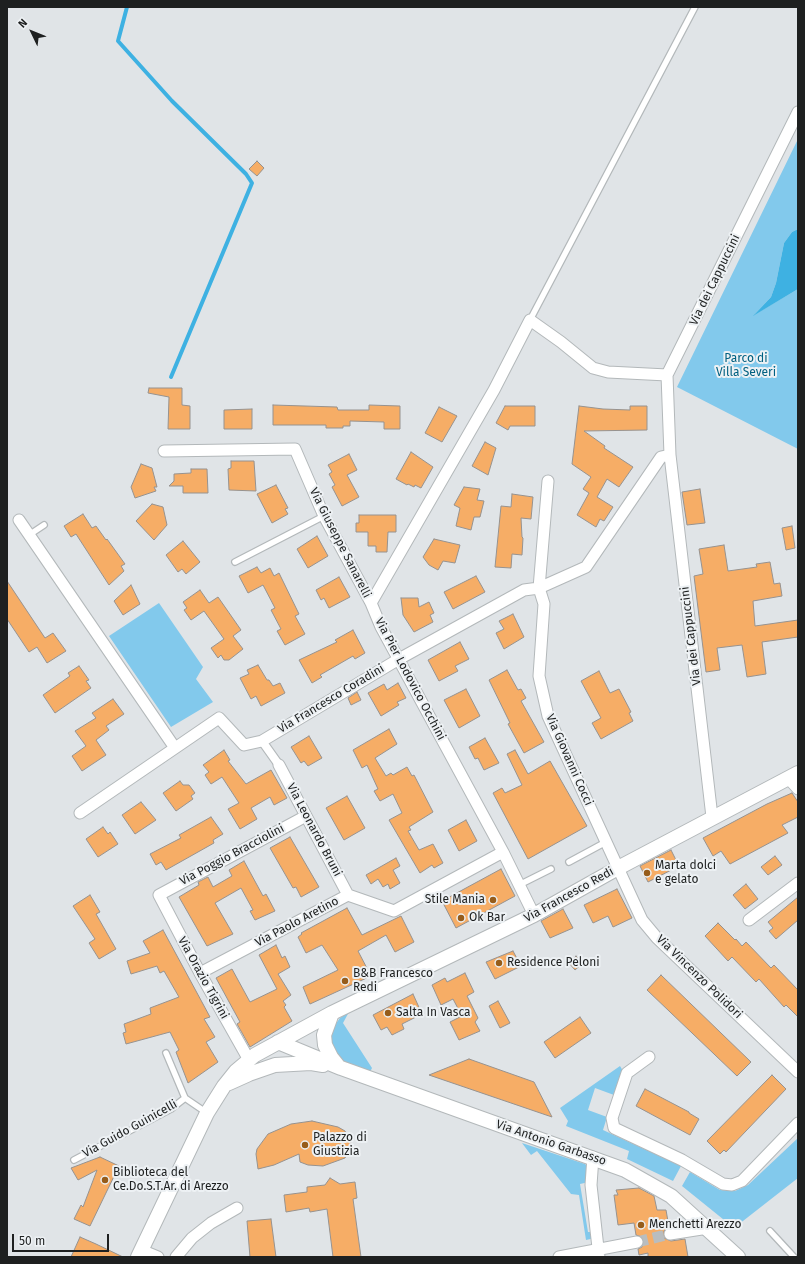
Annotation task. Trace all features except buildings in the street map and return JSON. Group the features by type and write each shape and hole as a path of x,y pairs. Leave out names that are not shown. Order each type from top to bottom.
{"street":[{"name":"Via dei Cappuccini","path":"712,817 670,455 668,375 798,112"},
{"path":"530,320 561,342 593,368 608,372 668,375"},
{"name":"Via Pier Lodovico Occhini","path":"530,320 494,390 371,604 381,627 503,852 534,915"},
{"name":"Via Giuseppe Sanarelli","path":"164,451 295,449 324,516 371,604"},
{"path":"539,588 586,567 661,456 670,455"},
{"name":"Via Giovanni Cocci","path":"548,481 539,588 544,604 538,676 548,716 618,868"},
{"path":"19,520 175,748"},
{"name":"Via Francesco Coradini","path":"80,813 219,718 244,745 262,741 399,659 524,590 539,588"},
{"path":"262,741 279,765"},
{"name":"Via Leonardo Bruni","path":"279,765 348,895"},
{"path":"793,775 798,789"},
{"name":"Via Francesco Redi","path":"140,1254 207,1113 224,1086 236,1071 249,1060 278,1042 332,1013 534,915 712,817 793,775"},
{"name":"Via Poggio Bracciolini","path":"159,895 306,816"},
{"name":"Via Paolo Aretino","path":"200,973 348,895 394,911 503,852"},
{"name":"Via Vincenzo Polidori","path":"618,868 642,920 657,938 798,1072"},
{"path":"749,920 798,882"},
{"name":"Via Orazio Tigrini","path":"159,895 200,973 249,1060"},
{"path":"332,1013 324,1034 324,1045 331,1057 341,1068"},
{"name":"Via Antonio Garbasso","path":"278,1042 341,1068 593,1157 625,1170 671,1196 708,1228 738,1257"},
{"path":"649,1057 627,1073 612,1118 614,1128 682,1160 723,1184 732,1185 742,1181 798,1123"},
{"name":"Via Antonio Garbasso","path":"224,1086 249,1074 275,1066 311,1063 341,1068"},
{"path":"593,1157 591,1185 598,1253"},
{"path":"176,1257 196,1234 211,1223 238,1208"},
{"path":"670,1234 708,1228"},
{"path":"559,1257 598,1253 637,1242"},
{"path":"140,1254 158,1257"}],"lane":[{"path":"530,320 695,7"},
{"path":"235,562 324,516"},
{"path":"29,534 44,525"},
{"path":"569,862 606,842"},
{"path":"519,885 551,869"},
{"path":"166,1053 186,1098 207,1113"},
{"name":"Via Guido Guinicelli","path":"74,1160 166,1112 186,1098"},
{"path":"770,1231 794,1257"}],"green space":[{"name":"Parco di Villa Severi","path":"798,139 798,229 792,232 784,243 776,283 771,297 754,315 798,289 798,449 677,387"},
{"path":"159,603 203,667 196,679 213,702 171,727 109,636"},
{"path":"349,1012 343,1023 372,1068 370,1072 341,1060 330,1048 331,1030 340,1018"},
{"path":"620,1066 623,1071 614,1095 595,1088 588,1110 607,1117 603,1130 681,1166 673,1181 627,1159 629,1151 566,1126 568,1121 560,1108"},
{"path":"798,1138 798,1178 734,1228 682,1186 690,1172 720,1190 735,1191 748,1185"},
{"path":"522,1143 585,1164 588,1167 589,1182 580,1184 588,1232 595,1232 595,1238 586,1240 579,1195 571,1194 537,1151 531,1155"}],"shaded area":[{"path":"798,229 798,289 753,316 771,297 776,283 784,243 792,232"}],"waterway":[{"path":"127,7 118,41 172,101 246,174 252,183 171,377"}],"tunnel":[{"path":"637,1242 670,1234"}],"place":[{"name":"Marta dolci e gelato","path":"647,873"},
{"name":"Stile Mania","path":"493,900"},
{"name":"Ok Bar","path":"461,918"},
{"name":"Residence Peloni","path":"499,963"},
{"name":"B&B Francesco Redi","path":"345,981"},
{"name":"Salta In Vasca","path":"388,1013"},
{"name":"Palazzo di Giustizia","path":"305,1145"},
{"name":"Biblioteca del Ce.Do.S.T.Ar. di Arezzo","path":"105,1180"},
{"name":"Menchetti Arezzo","path":"641,1225"}]}
